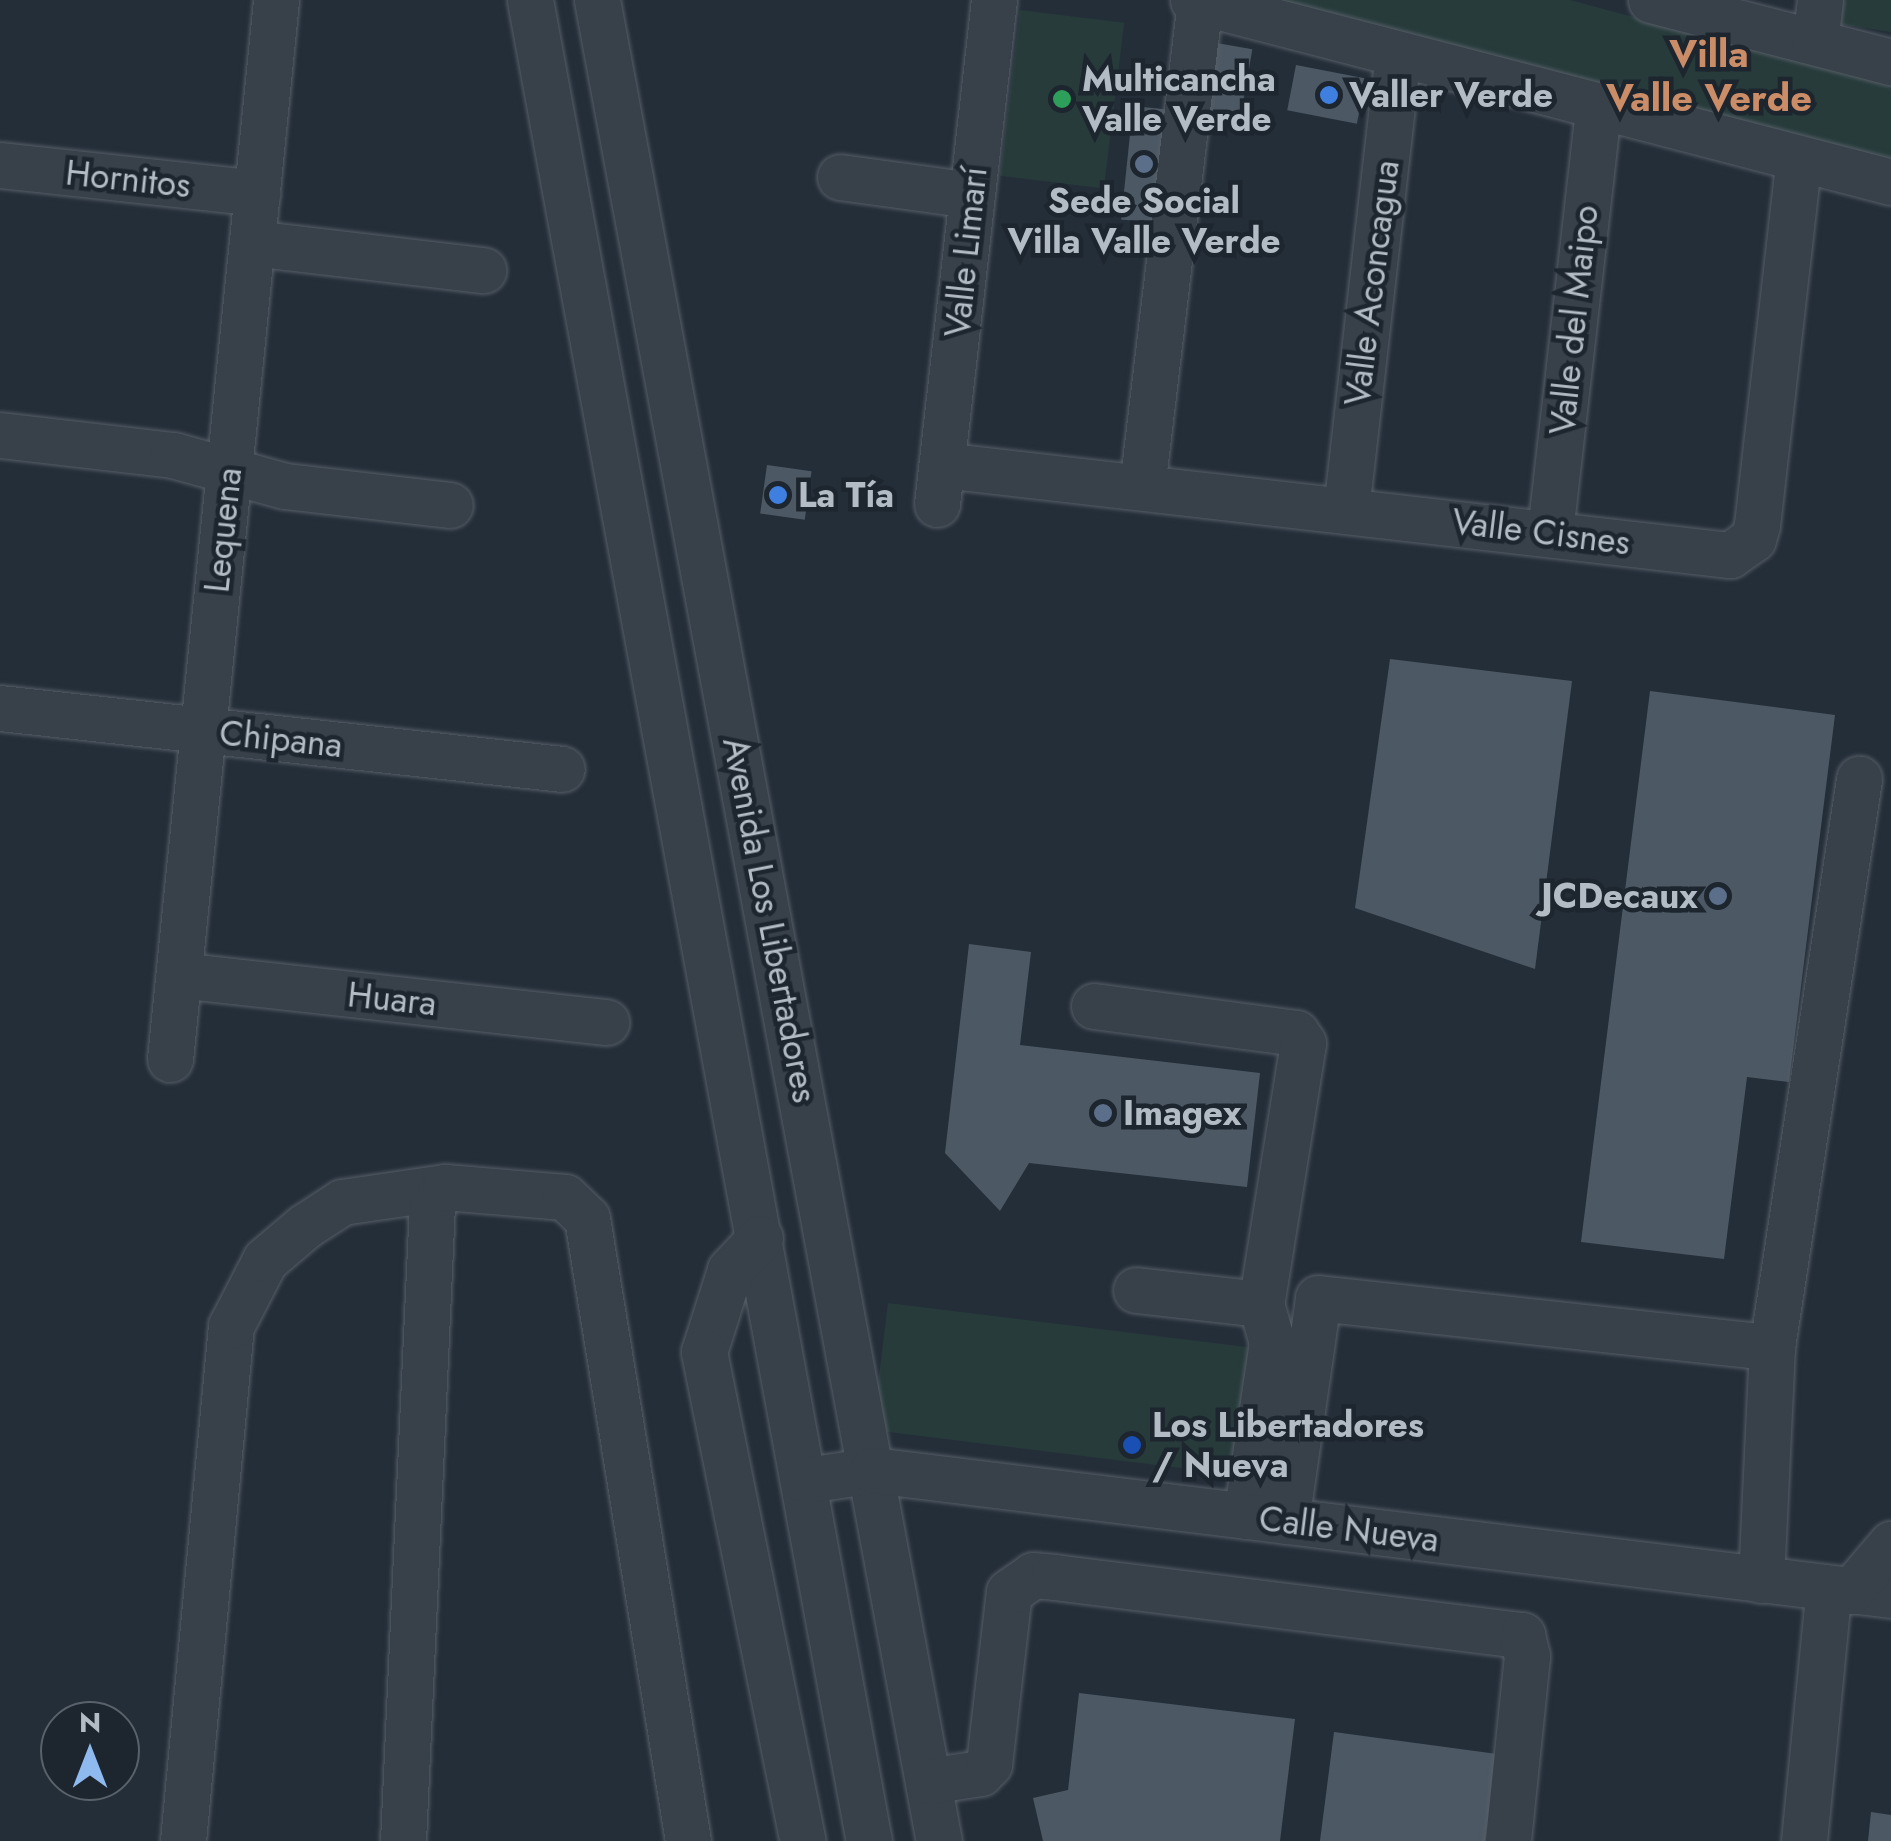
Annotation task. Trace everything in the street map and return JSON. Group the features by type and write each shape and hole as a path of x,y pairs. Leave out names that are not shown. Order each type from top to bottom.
{"street":[{"name":"Lequena","path":"170,1059 276,0"},
{"name":"Avenida Los Libertadores","path":"530,0 807,1480 869,1841"},
{"name":"Avenida Los Libertadores","path":"597,0 874,1470 939,1841"},
{"name":"Valle Limarí","path":"940,485 994,0"},
{"path":"1651,0 1818,21 1891,62"},
{"path":"1142,487 1197,1 1891,182"},
{"name":"Valle Aconcagua","path":"1346,510 1398,56"},
{"name":"Valle del Maipo","path":"1550,532 1598,108"},
{"name":"Valle Cisnes","path":"940,485 1142,487 1730,555 1752,539 1800,159"},
{"name":"Hornitos","path":"0,165 257,194"},
{"path":"840,177 972,195"},
{"path":"252,243 483,270"},
{"path":"0,436 173,455 285,486 450,506"},
{"name":"Chipana","path":"0,708 562,769"},
{"path":"1760,1580 1772,1347 1859,778"},
{"name":"Huara","path":"179,976 606,1022"},
{"path":"1094,1006 1296,1033 1303,1043 1261,1304 1272,1342 1266,1518"},
{"path":"403,1841 432,1204 445,1187"},
{"path":"182,1841 231,1326 265,1260 305,1226 342,1202 372,1194 445,1187 565,1197 586,1218 688,1841"},
{"path":"760,1238 730,1270 703,1338 803,1841"},
{"path":"1136,1290 1261,1304"},
{"path":"1266,1518 1318,1298 1772,1347"},
{"name":"Calle Nueva","path":"807,1480 874,1470 1857,1591"},
{"path":"1804,1841 1857,1591 1891,1544"},
{"path":"928,1780 980,1773 989,1764 1010,1592 1033,1575 1522,1636 1527,1656 1508,1841"}],"green space":[{"path":"1235,0 1570,0 1891,86 1891,167"},
{"path":"1831,0 1891,0 1891,32 1827,22"},
{"name":"Multicancha Valle Verde","path":"1020,10 1124,23 1104,189 1000,176"},
{"path":"888,1303 1251,1348 1236,1475 872,1430"}],"building":[{"path":"1211,42 1252,49 1241,116 1199,109"},
{"path":"1296,65 1366,79 1357,124 1287,110"},
{"name":"Sede Social Villa Valle Verde","path":"1133,106 1170,110 1158,223 1121,219"},
{"path":"767,465 812,471 805,520 760,514"},
{"path":"1390,659 1572,681 1535,969 1355,908"},
{"name":"JCDecaux","path":"1650,691 1835,715 1789,1082 1747,1077 1724,1259 1581,1242"},
{"name":"Imagex","path":"969,944 1031,952 1020,1045 1260,1073 1247,1187 1029,1163 1000,1211 945,1153"},
{"path":"1079,1693 1295,1719 1280,1841 1043,1841 1033,1798 1068,1790"},
{"path":"1334,1732 1497,1754 1485,1841 1320,1841"},
{"path":"1871,1812 1891,1815 1891,1841 1868,1841"}],"place":[{"name":"Valler Verde","path":"1329,95"},
{"name":"Multicancha Valle Verde","path":"1062,99"},
{"name":"Sede Social Villa Valle Verde","path":"1144,164"},
{"name":"La Tía","path":"778,495"},
{"name":"JCDecaux","path":"1718,896"},
{"name":"Imagex","path":"1103,1113"},
{"name":"Los Libertadores / Nueva","path":"1132,1445"}],"district":[{"name":"Villa Valle Verde","path":"1709,76"}]}
